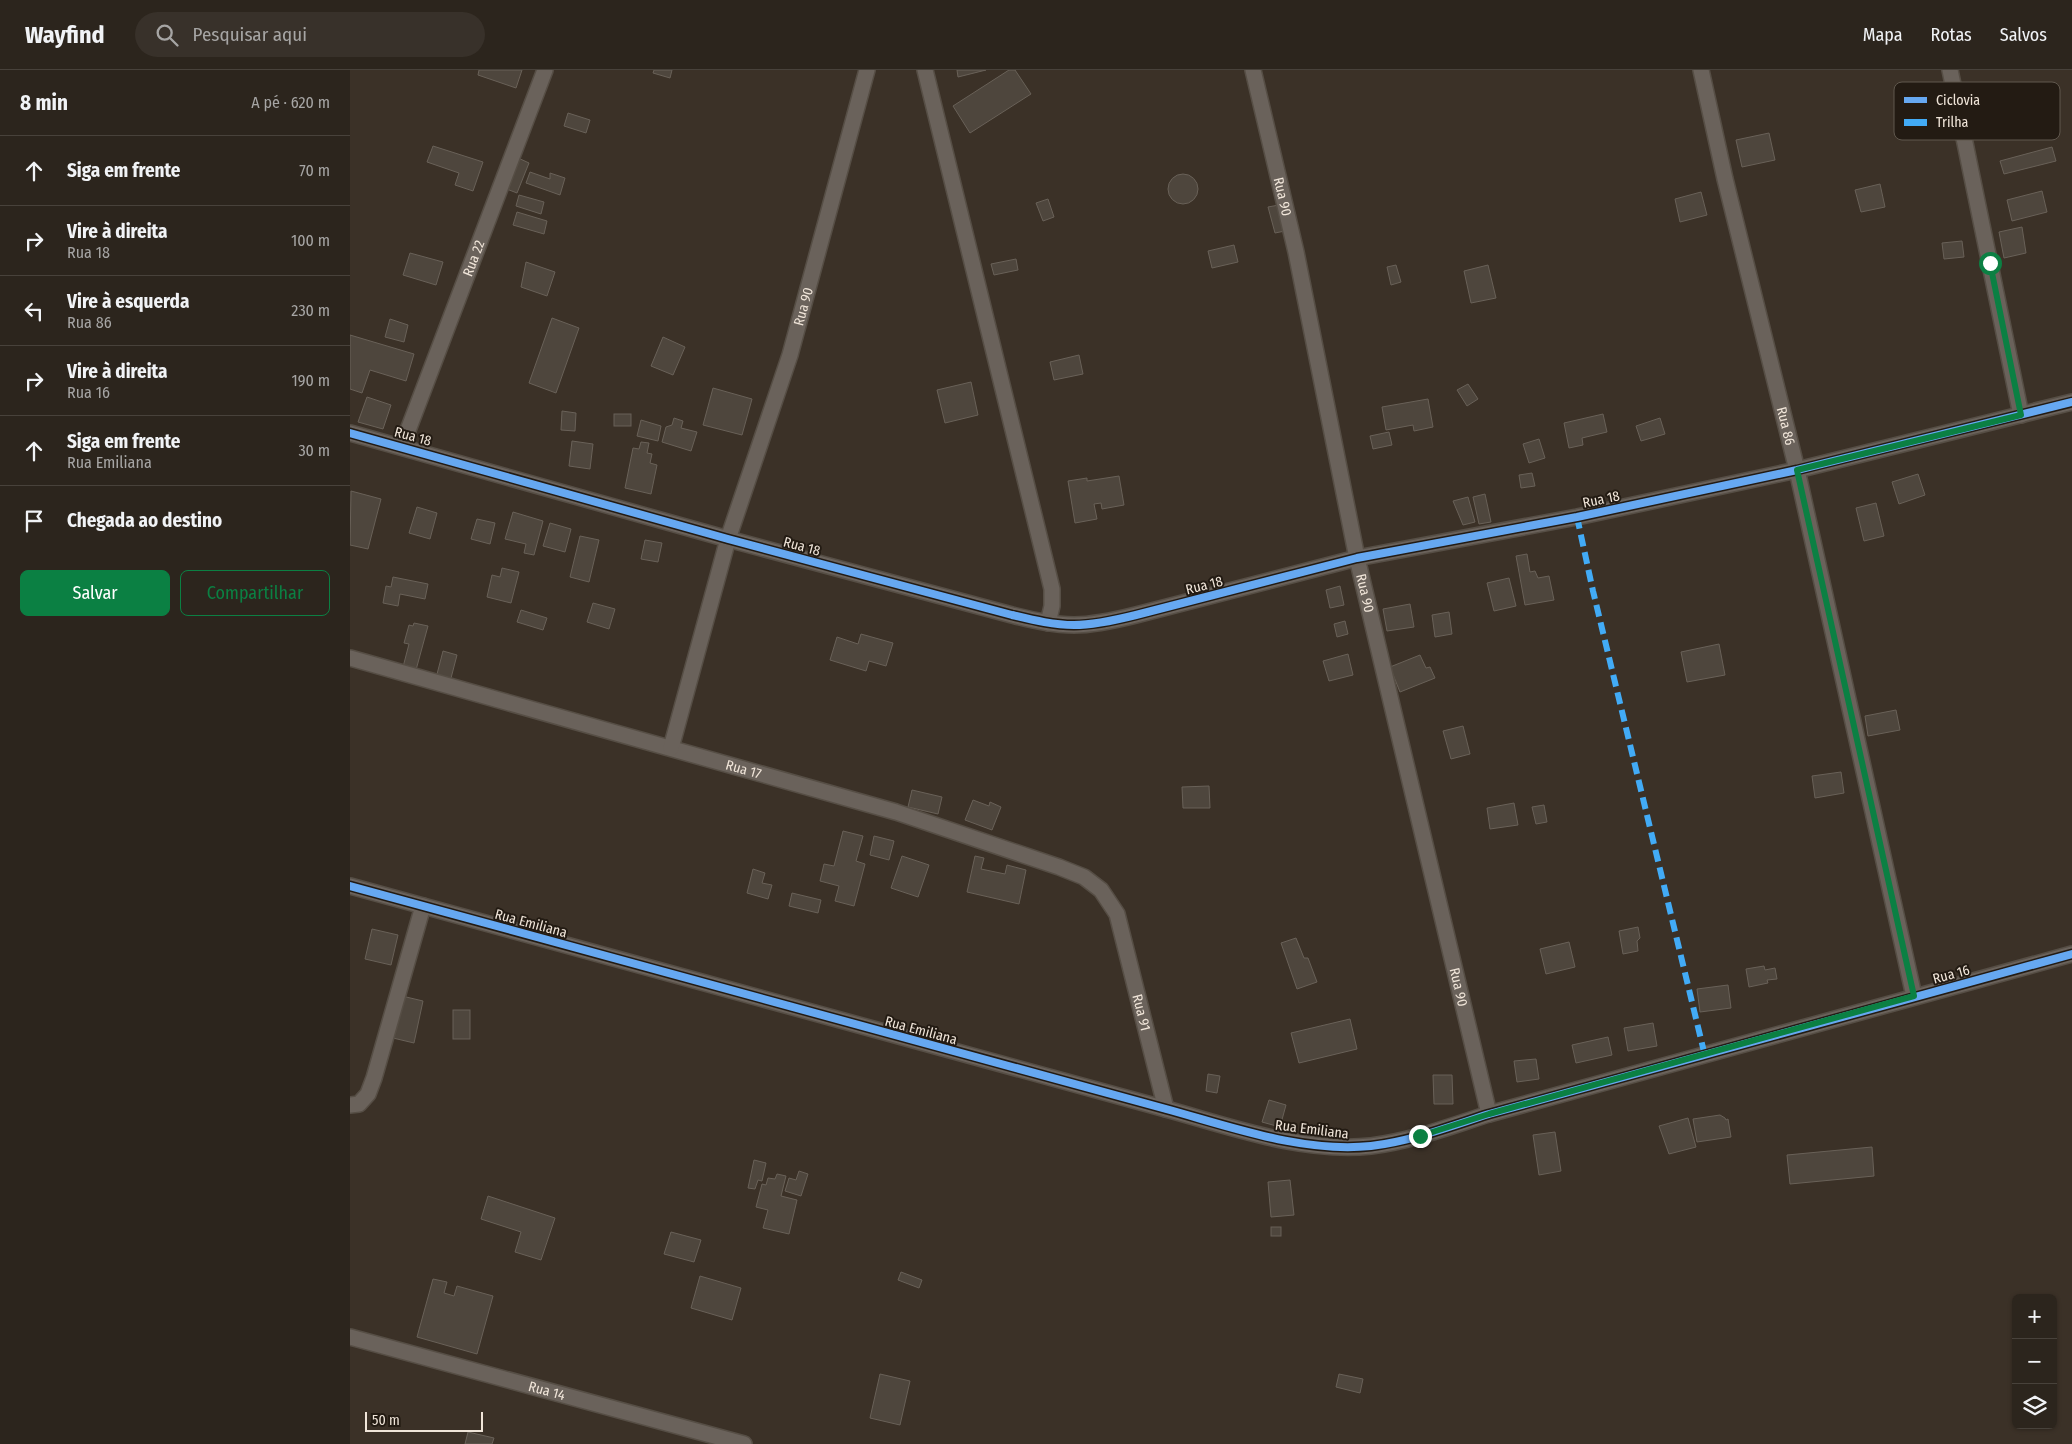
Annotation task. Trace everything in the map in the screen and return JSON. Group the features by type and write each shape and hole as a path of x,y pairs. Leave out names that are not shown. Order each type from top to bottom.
{"street":[{"name":"Rua 22","path":"402,446 545,70"},
{"name":"Rua 90","path":"671,748 728,539 790,355 867,70"},
{"path":"925,70 1052,589 1052,606 1048,623"},
{"name":"Rua 90","path":"1253,70 1296,252 1357,558 1489,1114"},
{"name":"Rua 86","path":"1701,70 1725,179 1797,470 1914,996"},
{"path":"1964,140 2021,415"},
{"name":"Rua 18","path":"350,433 402,446 728,539 1012,615 1048,623 1075,625 1108,621 1357,558 1577,516 1797,470 2072,402"},
{"name":"Rua 17","path":"350,658 896,812 1084,877 1101,890 1117,914"},
{"name":"Rua Emiliana","path":"350,886 1166,1109 1286,1140 1342,1147 1372,1146 1420,1136 1489,1114"},
{"path":"350,1105 359,1104 368,1094 374,1078 422,906"},
{"name":"Rua 91","path":"1117,914 1166,1109"},
{"name":"Rua 16","path":"1489,1114 2072,954"},
{"name":"Rua 14","path":"350,1337 744,1444"}],"building":[{"path":"479,70 522,70 516,88 478,75"},
{"path":"654,70 672,70 670,78 653,73"},
{"path":"957,70 986,70 958,77"},
{"path":"1009,70 1015,70 1031,94 970,133 953,106"},
{"path":"568,113 590,120 586,133 564,126"},
{"path":"1769,133 1775,160 1742,167 1736,140"},
{"path":"433,146 483,162 473,191 455,185 459,173 427,162"},
{"path":"2052,147 2056,161 2004,174 2000,161"},
{"path":"516,157 529,163 517,193 504,188"},
{"path":"530,172 550,179 550,173 565,178 560,195 526,183"},
{"path":"1183,174 1194,178 1198,189 1194,200 1183,204 1172,200 1168,189 1172,178"},
{"path":"1880,184 1885,207 1861,212 1855,190"},
{"path":"2042,191 2047,212 2012,221 2007,200"},
{"path":"1701,192 1707,215 1680,222 1675,199"},
{"path":"519,195 544,202 541,214 516,206"},
{"path":"1048,199 1054,217 1043,221 1036,203"},
{"path":"1279,205 1285,231 1275,233 1268,207"},
{"path":"517,212 547,221 544,234 513,225"},
{"path":"2022,227 2026,253 2004,258 1999,232"},
{"path":"1962,241 1964,257 1944,259 1942,243"},
{"path":"1234,245 1238,262 1212,268 1208,251"},
{"path":"410,253 443,262 436,285 403,275"},
{"path":"1016,259 1018,270 994,275 991,264"},
{"path":"526,262 555,272 547,296 521,287"},
{"path":"1396,265 1401,282 1391,285 1387,267"},
{"path":"1488,265 1496,298 1471,303 1464,271"},
{"path":"552,318 579,328 556,393 529,383"},
{"path":"390,319 408,325 404,342 385,337"},
{"path":"350,335 414,354 406,381 370,370 362,393 350,389"},
{"path":"663,337 685,347 673,375 651,366"},
{"path":"1079,355 1083,374 1054,380 1050,362"},
{"path":"971,382 978,415 945,423 937,390"},
{"path":"1468,384 1478,399 1467,406 1457,390"},
{"path":"713,388 752,399 742,435 703,425"},
{"path":"367,397 391,405 383,429 358,422"},
{"path":"1428,399 1433,427 1414,431 1413,425 1386,430 1382,407"},
{"path":"562,411 576,413 575,431 561,430"},
{"path":"614,414 631,414 631,426 614,426"},
{"path":"1603,414 1607,432 1582,438 1583,445 1569,448 1564,423"},
{"path":"674,418 683,421 681,428 697,432 691,451 662,442 666,427 672,425"},
{"path":"1660,418 1665,434 1641,441 1636,426"},
{"path":"641,420 661,426 658,441 637,436"},
{"path":"1389,432 1392,445 1373,449 1370,436"},
{"path":"1539,439 1545,458 1529,463 1523,444"},
{"path":"572,441 593,444 590,469 569,466"},
{"path":"641,442 649,443 647,453 652,454 650,463 657,465 651,494 625,488 633,448 639,449"},
{"path":"1532,473 1535,486 1521,488 1519,475"},
{"path":"1918,474 1925,495 1899,504 1892,482"},
{"path":"1119,476 1124,505 1102,509 1101,503 1094,504 1097,519 1075,523 1068,481 1087,478 1087,481"},
{"path":"351,491 381,499 368,549 350,545"},
{"path":"1485,494 1491,522 1479,524 1473,497"},
{"path":"1468,497 1475,522 1463,525 1453,501"},
{"path":"1876,503 1884,536 1864,541 1856,508"},
{"path":"417,507 437,513 430,539 409,533"},
{"path":"513,512 543,521 534,555 524,553 526,544 505,539"},
{"path":"477,519 495,523 490,544 471,539"},
{"path":"550,523 571,529 565,552 543,546"},
{"path":"580,536 599,540 589,582 570,577"},
{"path":"645,540 662,543 658,562 641,559"},
{"path":"1527,554 1530,572 1535,571 1538,578 1549,576 1554,600 1525,605 1516,556"},
{"path":"502,568 519,572 511,603 487,597 492,575 500,577"},
{"path":"393,577 428,584 425,599 400,594 398,606 383,603 386,586 391,587"},
{"path":"1509,578 1516,606 1494,611 1487,583"},
{"path":"1340,586 1344,605 1330,608 1326,590"},
{"path":"593,603 615,609 609,629 587,622"},
{"path":"1410,604 1414,627 1387,631 1383,609"},
{"path":"521,610 547,618 543,630 517,622"},
{"path":"1449,612 1452,634 1435,637 1432,615"},
{"path":"1345,621 1348,634 1337,637 1334,624"},
{"path":"414,623 428,626 416,670 403,667 409,644 404,643 409,625 413,626"},
{"path":"861,634 893,643 886,666 869,661 866,671 830,660 837,637 858,644"},
{"path":"1719,644 1725,675 1687,682 1681,652"},
{"path":"443,651 457,655 450,682 436,678"},
{"path":"1348,654 1353,675 1329,681 1323,661"},
{"path":"1420,655 1426,668 1430,667 1435,678 1400,692 1390,667"},
{"path":"1896,710 1900,730 1868,736 1865,716"},
{"path":"1463,726 1470,754 1451,759 1443,731"},
{"path":"1841,772 1844,793 1815,798 1812,776"},
{"path":"1209,786 1210,808 1183,808 1182,787"},
{"path":"912,790 942,797 938,814 908,807"},
{"path":"973,800 989,806 990,802 1001,807 992,830 965,820"},
{"path":"1514,803 1518,825 1490,829 1487,808"},
{"path":"1544,805 1547,822 1536,824 1532,807"},
{"path":"843,831 863,836 856,861 865,864 854,906 835,901 839,886 820,881 824,864 834,866"},
{"path":"874,836 894,841 889,860 870,855"},
{"path":"902,856 929,865 918,897 891,888"},
{"path":"975,856 984,858 981,869 1005,874 1007,865 1026,870 1019,904 967,892"},
{"path":"753,869 765,873 762,883 772,885 768,899 747,893"},
{"path":"792,893 821,900 818,913 789,906"},
{"path":"1638,927 1640,938 1637,941 1638,951 1623,954 1619,931"},
{"path":"372,929 398,935 391,965 365,959"},
{"path":"1296,938 1304,958 1308,958 1317,982 1297,989 1281,943"},
{"path":"1569,942 1575,967 1546,974 1540,949"},
{"path":"1764,966 1765,970 1775,968 1777,979 1767,980 1768,983 1749,987 1746,969"},
{"path":"1728,985 1731,1008 1700,1012 1697,989"},
{"path":"402,996 423,1001 414,1043 393,1038"},
{"path":"453,1010 470,1010 470,1039 453,1039"},
{"path":"1350,1019 1357,1049 1299,1063 1291,1033"},
{"path":"1653,1023 1657,1046 1628,1051 1624,1028"},
{"path":"1608,1037 1612,1055 1576,1063 1572,1045"},
{"path":"1536,1059 1539,1079 1517,1082 1514,1061"},
{"path":"1208,1074 1220,1076 1217,1093 1206,1091"},
{"path":"1433,1075 1452,1075 1453,1104 1434,1104"},
{"path":"1269,1100 1286,1105 1280,1127 1262,1122"},
{"path":"1720,1115 1726,1120 1728,1119 1731,1137 1697,1142 1693,1119"},
{"path":"1688,1118 1696,1147 1669,1154 1659,1126"},
{"path":"1555,1132 1561,1171 1539,1175 1533,1135"},
{"path":"1872,1147 1874,1176 1790,1184 1787,1155"},
{"path":"754,1160 766,1163 762,1181 758,1180 755,1189 748,1188"},
{"path":"799,1171 808,1174 801,1196 785,1191 789,1178 796,1180"},
{"path":"777,1174 786,1176 781,1196 797,1200 789,1234 763,1228 768,1210 756,1207 762,1184 766,1185 768,1178 775,1179"},
{"path":"1290,1180 1294,1215 1271,1217 1268,1182"},
{"path":"488,1196 555,1218 541,1260 515,1252 521,1232 481,1219"},
{"path":"1271,1227 1281,1227 1281,1236 1271,1236"},
{"path":"671,1232 701,1240 694,1262 664,1254"},
{"path":"901,1272 922,1280 919,1288 898,1280"},
{"path":"700,1276 741,1288 732,1320 691,1308"},
{"path":"433,1279 447,1282 444,1293 454,1296 457,1286 493,1296 477,1354 417,1337"},
{"path":"880,1374 910,1381 900,1425 870,1418"},
{"path":"1339,1374 1363,1379 1360,1393 1336,1387"},
{"path":"468,1432 494,1438 492,1444 465,1444"}],"marked path":[{"path":"1577,517 1593,591 1705,1056"}],"cycle path":[{"path":"350,433 728,539 1012,615 1051,623 1082,625 1128,617 1357,558 1577,517 1797,470 2072,402"},
{"path":"350,886 1267,1137 1319,1146 1371,1146 1416,1137 1489,1114 2072,954"}],"route":[{"path":"1420,1136 1489,1114 1705,1056 1914,996 1797,470 2021,415 1990,263"}]}
